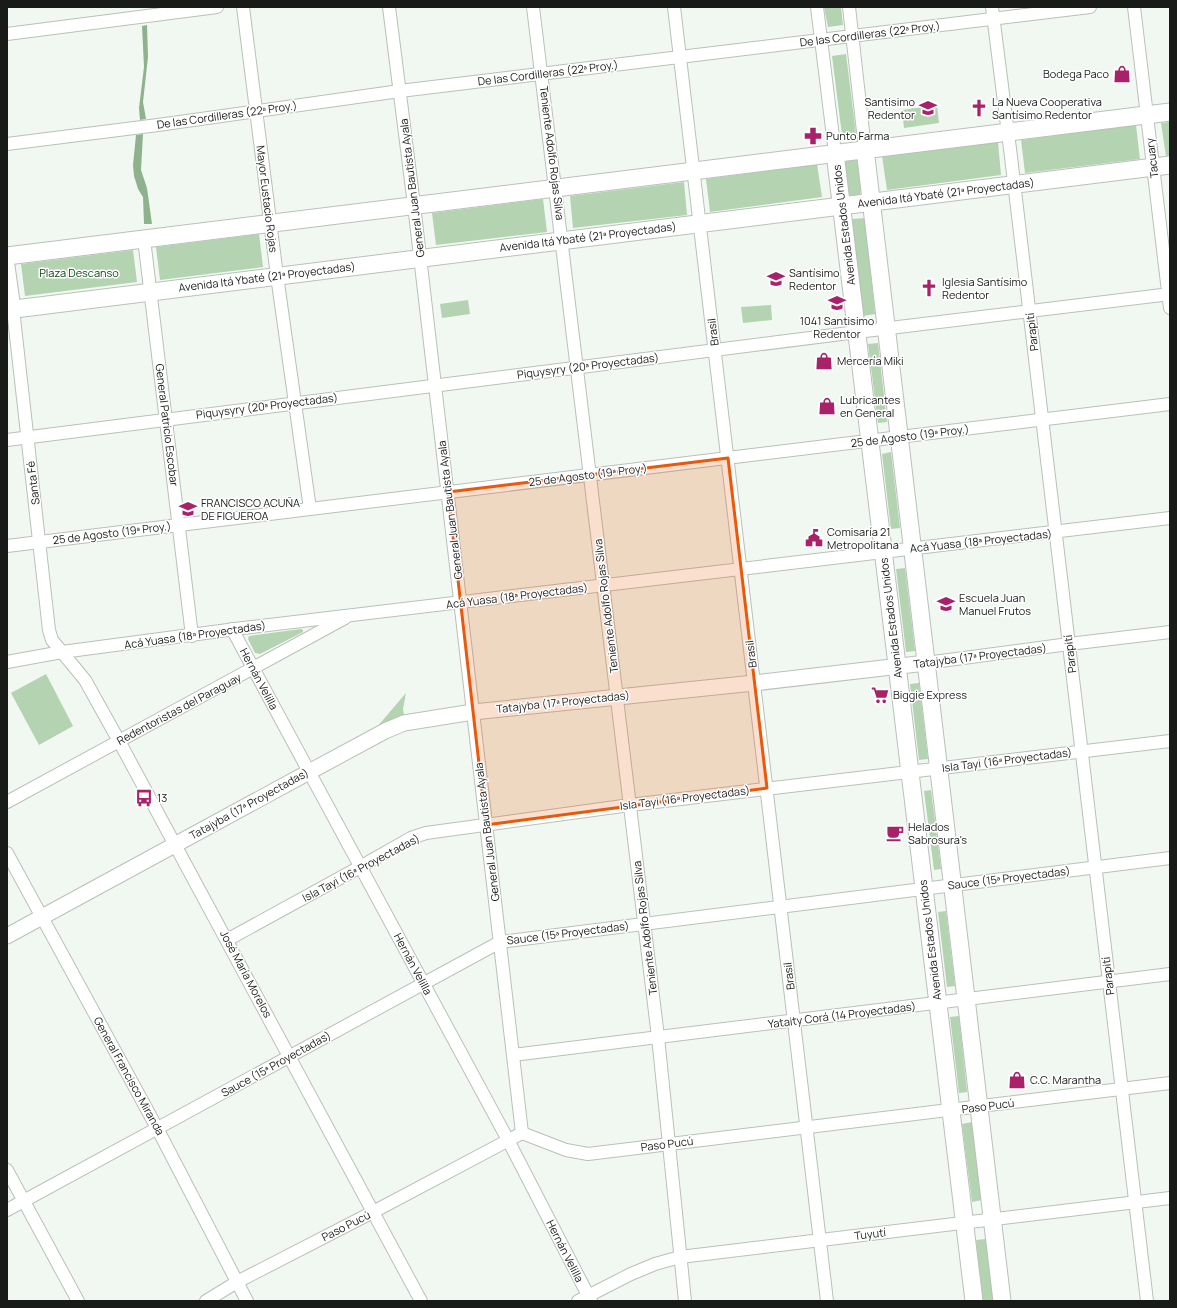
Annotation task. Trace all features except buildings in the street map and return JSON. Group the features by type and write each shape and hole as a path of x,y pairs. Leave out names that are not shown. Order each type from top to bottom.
{"main road":[{"path":"7,256 1170,112"},
{"path":"865,149 1002,1301"},
{"name":"Avenida Estados Unidos","path":"835,153 974,1301"},
{"name":"Avenida Itá Ybaté (21ª Proyectadas)","path":"10,309 1170,165"}],"street":[{"path":"7,34 217,7"},
{"name":"Mayor Eustacio Rojas","path":"242,7 277,276 310,509"},
{"name":"General Juan Bautista Ayala","path":"389,7 448,492 522,1133"},
{"name":"Teniente Adolfo Rojas Silva","path":"534,7 658,1037 685,1301"},
{"name":"Brasil","path":"674,7 828,1301"},
{"name":"Avenida Estados Unidos","path":"817,7 835,153"},
{"path":"849,7 865,149"},
{"name":"De las Cordilleras (22ª Proy.)","path":"7,144 400,91 852,36 992,13 1090,7"},
{"name":"Tacuary","path":"1134,7 1170,308"},
{"name":"Parapití","path":"992,13 1008,132 1147,1301"},
{"name":"General Patricio Escobar","path":"144,239 192,636"},
{"path":"7,266 10,309"},
{"name":"Piquysyry (20ª Proyectadas)","path":"7,440 887,328 1169,294"},
{"name":"Santa Fé","path":"10,309 40,542 49,630 52,640 62,652"},
{"name":"25 de Agosto (19ª Proy.)","path":"7,546 1170,404"},
{"name":"Acá Yuasa (18ª Proyectadas)","path":"7,662 62,652 351,615 1056,533 1170,518"},
{"name":"Redentoristas del Paraguay","path":"7,802 351,615"},
{"name":"Hernán Velilla","path":"232,630 508,1140 586,1299"},
{"name":"Tatajyba (17ª Proyectadas)","path":"7,936 404,722 473,712 754,683 926,663 1170,632"},
{"name":"José María Morelos","path":"62,652 85,680 176,844 421,1301"},
{"name":"Isla Tayi (16ª Proyectadas)","path":"227,940 411,838 426,833 767,788 1170,741"},
{"name":"General Francisco Miranda","path":"7,853 157,1128 247,1301"},
{"name":"Sauce (15ª Proyectadas)","path":"7,1210 500,942 1170,858"},
{"name":"Yataity Corá (14 Proyectadas)","path":"513,1055 1170,974"},
{"name":"Paso Pucú","path":"206,1301 237,1282 522,1133 566,1150 588,1154 1170,1083"},
{"path":"7,1170 78,1301"},
{"name":"Tuyutí","path":"586,1299 631,1274 655,1264 680,1257 1170,1198"}],"highlighted area":[{"path":"728,458 767,788 486,825 448,492"}],"green space":[{"path":"824,7 841,7 843,25 828,27"},
{"path":"846,54 856,134 842,135 832,56"},
{"path":"937,105 939,123 904,128 902,110"},
{"path":"1170,122 1170,155 1166,156 1161,123"},
{"path":"1136,125 1140,159 1025,173 1021,140"},
{"path":"998,142 1001,175 887,190 882,156"},
{"path":"855,158 858,162 861,192 859,196 852,197 848,194 845,164 846,160"},
{"path":"817,164 822,197 710,212 706,179"},
{"path":"684,182 687,215 573,228 570,196"},
{"path":"543,199 547,232 436,245 432,213"},
{"path":"865,218 875,314 863,316 852,219"},
{"path":"259,234 263,267 160,280 156,247"},
{"name":"Plaza Descanso","path":"133,250 137,282 25,296 21,264"},
{"path":"468,300 470,314 442,318 440,304"},
{"path":"771,305 772,320 743,323 741,307"},
{"path":"878,343 887,422 878,423 868,344"},
{"path":"891,452 900,528 891,529 882,454"},
{"path":"905,568 915,651 906,652 896,569"},
{"path":"301,629 303,632 260,654 255,653 248,639 249,636"},
{"path":"46,674 73,726 39,745 11,693"},
{"path":"919,683 928,759 919,760 910,684"},
{"path":"406,693 403,709 404,715 377,727"},
{"path":"931,790 941,869 934,870 924,791"},
{"path":"946,911 955,986 947,987 938,912"},
{"path":"959,1016 967,1092 959,1093 950,1017"},
{"path":"972,1122 982,1200 972,1202 962,1124"},
{"path":"986,1239 994,1301 983,1301 976,1240"}],"shaded area":[{"path":"147,25 148,57 143,102 146,119 140,120 139,108 144,67 142,26"},
{"path":"143,134 141,170 147,188 152,224 144,224 143,197 138,189 134,176 133,165 136,135"}],"place":[{"name":"Bodega Paco","path":"1122,74"},
{"name":"Santisimo Redentor","path":"928,108"},
{"name":"La Nueva Cooperativa Santísimo Redentor","path":"979,108"},
{"name":"Punto Farma","path":"813,136"},
{"name":"Santísimo Redentor","path":"776,279"},
{"name":"Iglesia Santísimo Redentor","path":"929,288"},
{"name":"1041 Santisimo Redentor","path":"837,303"},
{"name":"Mercería Miki","path":"824,361"},
{"name":"Lubricantes en General","path":"827,406"},
{"name":"FRANCISCO ACUÑA DE FIGUEROA","path":"188,509"},
{"name":"Comisaría 21 Metropolitana","path":"814,538"},
{"name":"Escuela Juan Manuel Frutos","path":"946,604"},
{"name":"Biggie Express","path":"880,695"},
{"name":"13","path":"144,798"},
{"name":"Helados Sabrosura's","path":"895,833"},
{"name":"C.C. Marantha","path":"1017,1080"}]}
